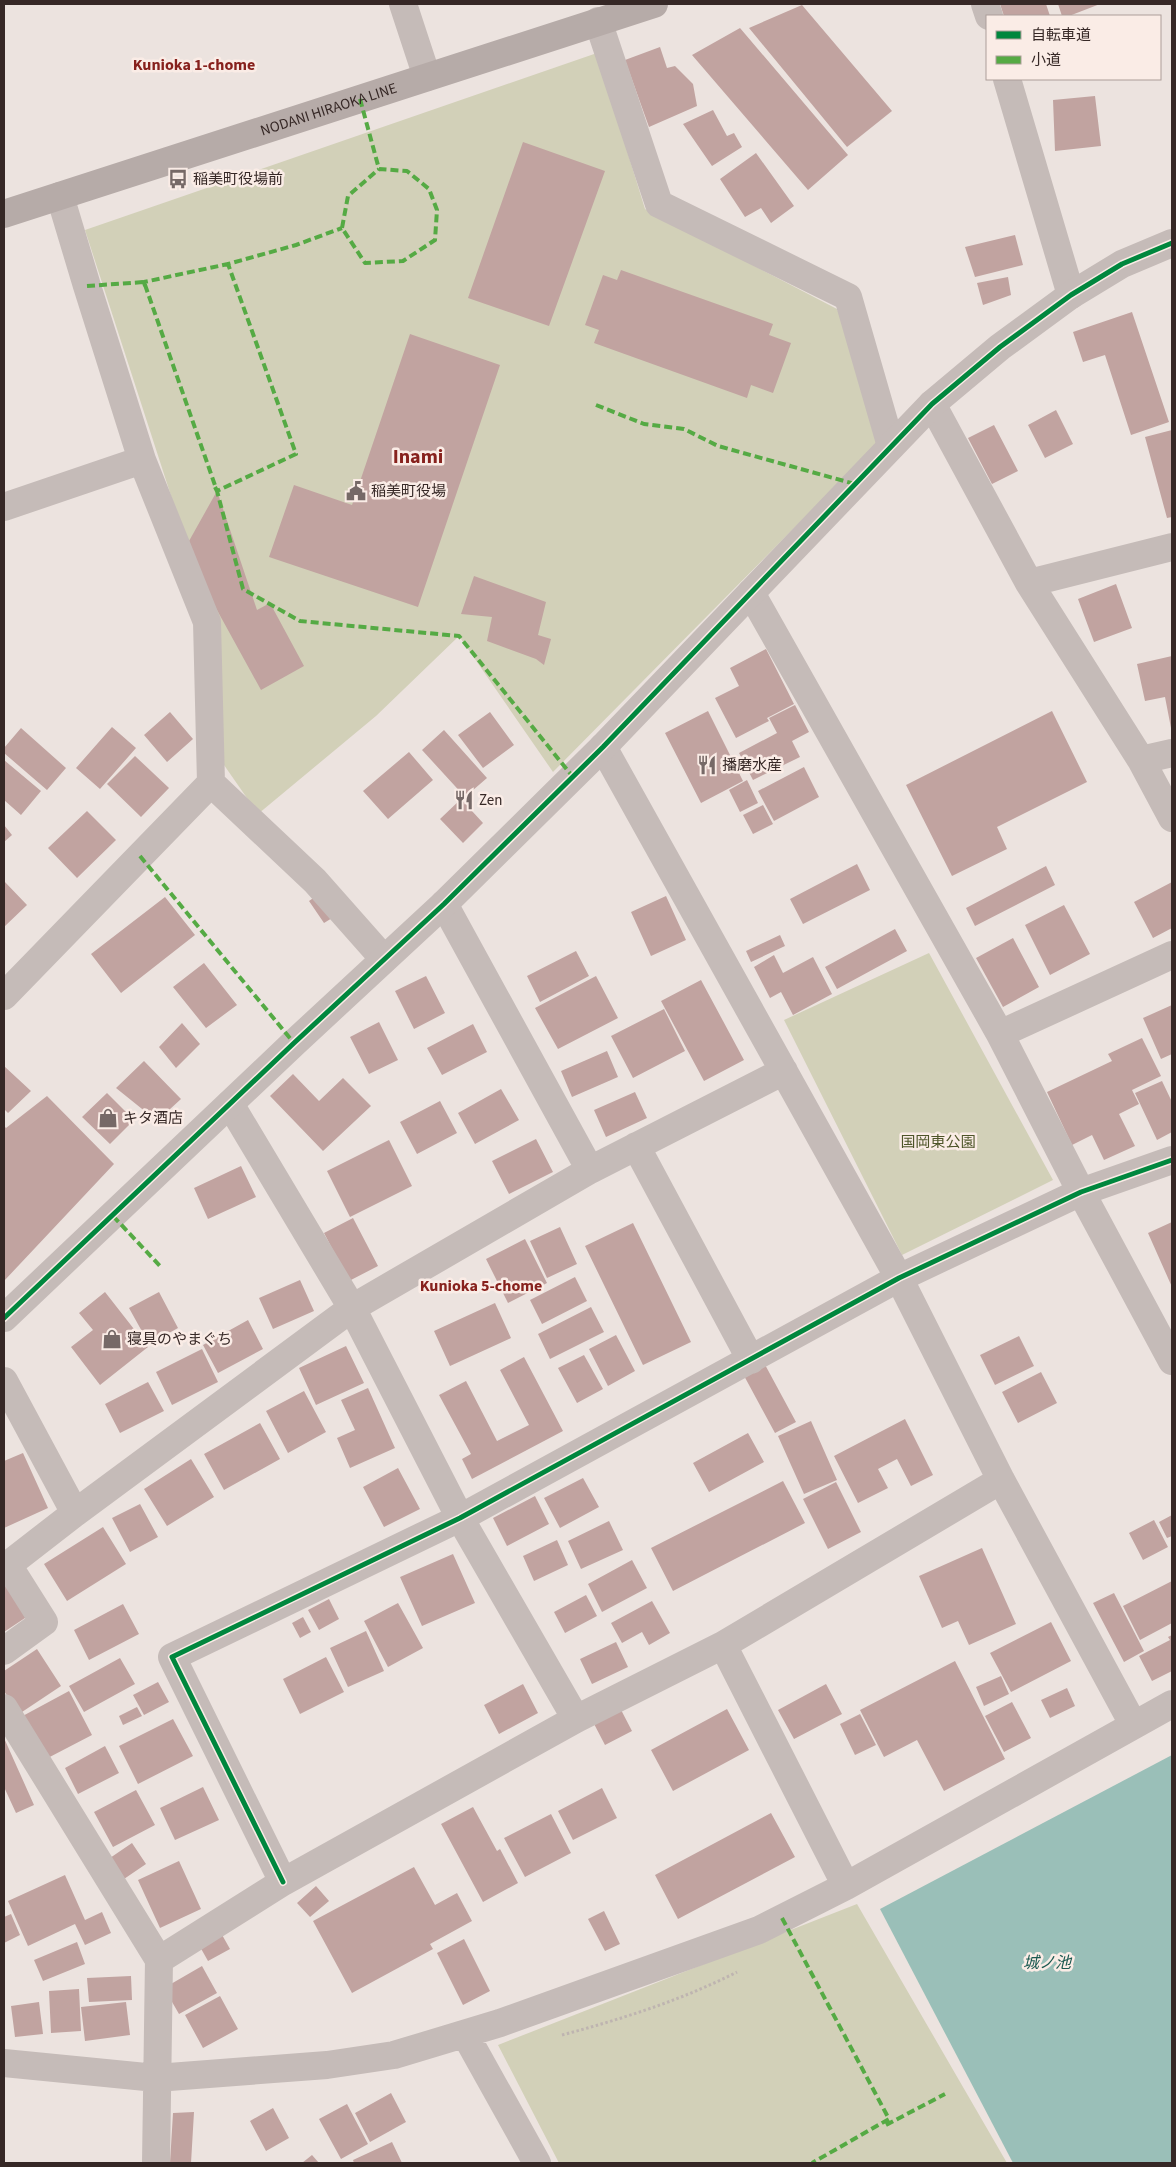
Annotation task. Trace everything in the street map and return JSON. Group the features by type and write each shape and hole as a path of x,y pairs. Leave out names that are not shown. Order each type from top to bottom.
{"main road":[{"name":"NODANI HIRAOKA LINE","path":"4,214 654,4"}],"street":[{"path":"403,4 427,77"},
{"path":"598,21 658,204 848,297 891,446"},
{"path":"1007,80 1071,295"},
{"path":"60,196 142,460 207,622 211,783 315,881 384,959"},
{"path":"4,1318 444,904 603,747 932,404 1000,347 1071,295 1122,264 1172,243"},
{"path":"932,404 1029,582 1140,760 1172,818"},
{"path":"4,507 142,460"},
{"path":"1029,582 1172,547"},
{"path":"751,593 1000,1034 1081,1192 1172,1361"},
{"path":"603,747 899,1278 1001,1480 1133,1724"},
{"path":"1140,760 1172,753"},
{"path":"4,996 211,783"},
{"path":"444,904 590,1170"},
{"path":"1000,1034 1172,955"},
{"path":"4,1651 44,1622 8,1564 75,1512 352,1308 590,1170 784,1070"},
{"path":"230,1104 352,1308 460,1518 576,1720"},
{"path":"636,1146 751,1360"},
{"path":"283,1882 172,1657 460,1518 899,1278 1081,1192 1172,1160"},
{"path":"4,1381 75,1512"},
{"path":"159,1960 283,1882 576,1720 723,1645 1001,1480"},
{"path":"723,1645 846,1886"},
{"path":"4,2063 156,2078 336,2064 394,2055 465,2034 759,1930 846,1886 1133,1724 1172,1704"},
{"path":"4,1708 159,1960 156,2163"},
{"path":"465,2034 537,2163"}],"green space":[{"path":"597,53 645,209 837,309 888,433 553,772 459,636 376,716 258,814 224,765 197,576 85,230"},
{"name":"国岡東公園","path":"929,953 1053,1180 902,1255 784,1020"},
{"path":"857,1904 1007,2163 559,2163 498,2045"}],"water":[{"name":"城ノ池","path":"1172,1755 1172,2163 1013,2163 880,1909"}],"building":[{"path":"1000,4 1046,4 1050,15 1004,15"},
{"path":"1058,4 1100,4 1072,15 1062,15"},
{"path":"802,5 892,111 847,147 749,28"},
{"path":"740,28 848,155 808,190 692,55"},
{"path":"660,47 667,68 675,66 693,84 697,106 649,127 625,60"},
{"path":"1095,96 1101,146 1055,151 1053,100"},
{"path":"713,110 727,136 734,133 742,147 712,166 683,124"},
{"path":"523,142 605,171 549,326 468,298"},
{"path":"756,153 794,206 771,223 761,208 745,217 720,179"},
{"path":"1015,235 1023,265 975,277 965,247"},
{"path":"621,270 773,324 769,335 791,343 773,393 751,385 747,398 594,343 599,330 585,325 603,275 617,280"},
{"path":"1008,277 1011,295 983,305 977,283"},
{"path":"1132,312 1169,422 1131,435 1105,355 1083,362 1073,332"},
{"path":"410,334 500,365 418,607 269,557 294,485 352,505"},
{"path":"1056,410 1073,444 1045,458 1028,425"},
{"path":"994,425 1018,471 992,484 968,438"},
{"path":"1172,430 1172,517 1167,518 1145,437"},
{"path":"217,491 257,610 270,603 304,666 261,690 184,550"},
{"path":"474,576 546,602 538,635 551,639 544,665 536,659 487,641 492,617 461,614"},
{"path":"1116,584 1132,628 1094,642 1078,599"},
{"path":"766,649 794,704 767,718 769,721 736,738 715,698 739,686 730,668"},
{"path":"1172,656 1171,728 1165,697 1145,701 1137,664"},
{"path":"795,705 809,732 792,741 800,757 753,780 739,753 777,733 769,718"},
{"path":"708,711 743,781 701,803 665,733"},
{"path":"1052,711 1087,782 997,827 1007,849 952,876 906,785"},
{"path":"170,712 193,739 167,762 144,735"},
{"path":"490,712 514,745 483,768 458,735"},
{"path":"112,727 136,748 100,789 76,768"},
{"path":"21,728 66,768 47,790 4,753 4,748"},
{"path":"444,730 487,778 465,797 422,750"},
{"path":"409,752 433,780 388,819 363,791"},
{"path":"135,756 169,788 141,817 107,784"},
{"path":"4,760 41,791 21,815 4,800"},
{"path":"804,767 819,797 774,821 758,791"},
{"path":"747,780 758,803 740,812 729,790"},
{"path":"461,799 483,823 463,843 440,819"},
{"path":"763,805 773,824 753,834 743,815"},
{"path":"87,811 116,840 77,878 48,848"},
{"path":"4,825 12,835 4,842"},
{"path":"857,864 870,890 803,924 790,899"},
{"path":"1046,866 1055,885 975,926 966,908"},
{"path":"4,881 27,905 4,927"},
{"path":"1172,882 1172,928 1153,938 1134,902"},
{"path":"322,892 337,915 324,923 309,901"},
{"path":"666,896 686,940 651,956 631,912"},
{"path":"165,897 195,935 121,993 91,954"},
{"path":"1064,905 1090,954 1050,975 1025,925"},
{"path":"895,929 907,951 837,989 825,967"},
{"path":"780,935 785,946 751,962 746,951"},
{"path":"1013,938 1039,987 1003,1007 976,958"},
{"path":"576,951 589,976 540,1002 527,976"},
{"path":"774,955 783,973 813,957 832,994 793,1015 781,992 770,998 754,967"},
{"path":"204,963 237,1005 206,1028 173,987"},
{"path":"426,976 445,1013 414,1029 395,991"},
{"path":"596,976 618,1018 558,1049 535,1008"},
{"path":"701,980 744,1060 704,1081 661,1001"},
{"path":"1172,1005 1172,1054 1161,1059 1143,1018"},
{"path":"664,1009 685,1051 633,1078 611,1036"},
{"path":"379,1022 398,1060 369,1074 350,1037"},
{"path":"182,1023 200,1044 176,1068 159,1047"},
{"path":"473,1024 487,1052 442,1075 427,1048"},
{"path":"1142,1038 1161,1076 1132,1090 1139,1104 1119,1114 1135,1146 1104,1160 1092,1135 1072,1145 1047,1092 1112,1061 1108,1054"},
{"path":"607,1051 618,1077 572,1097 561,1071"},
{"path":"144,1061 181,1099 157,1121 116,1088"},
{"path":"4,1066 31,1091 8,1113 4,1109"},
{"path":"293,1074 319,1101 343,1078 371,1106 323,1151 270,1096"},
{"path":"1162,1081 1172,1102 1172,1132 1157,1140 1135,1093"},
{"path":"501,1089 519,1120 475,1144 458,1113"},
{"path":"635,1092 647,1118 606,1137 594,1110"},
{"name":"キタ酒店","path":"107,1093 134,1120 110,1144 82,1117"},
{"path":"47,1096 114,1164 4,1281 4,1126 6,1128"},
{"path":"440,1101 457,1133 417,1154 400,1122"},
{"path":"536,1139 553,1172 509,1194 492,1161"},
{"path":"389,1140 412,1186 350,1217 327,1171"},
{"path":"241,1166 256,1197 208,1219 194,1188"},
{"path":"353,1218 378,1266 349,1281 324,1233"},
{"path":"1172,1222 1172,1287 1148,1233"},
{"path":"633,1223 691,1342 643,1365 585,1246"},
{"path":"560,1227 577,1264 547,1278 530,1241"},
{"path":"525,1239 547,1283 508,1303 486,1259"},
{"path":"575,1277 587,1301 542,1324 530,1300"},
{"path":"300,1280 314,1311 273,1329 259,1298"},
{"name":"寝具のやまぐち","path":"105,1292 148,1347 100,1385 71,1347 93,1330 79,1313"},
{"path":"159,1292 178,1328 149,1344 129,1308"},
{"path":"495,1303 511,1338 450,1366 434,1331"},
{"path":"591,1307 604,1332 550,1359 538,1334"},
{"path":"248,1320 263,1349 218,1373 203,1345"},
{"path":"616,1335 635,1371 608,1386 589,1349"},
{"path":"1019,1336 1034,1366 995,1385 980,1355"},
{"path":"346,1346 364,1383 316,1405 299,1368"},
{"path":"202,1349 218,1382 172,1405 156,1372"},
{"path":"584,1355 603,1389 577,1403 558,1368"},
{"path":"524,1357 563,1431 472,1479 462,1459 471,1454 439,1395 466,1381 497,1441 529,1425 500,1370"},
{"path":"763,1361 796,1422 775,1433 742,1372"},
{"path":"1041,1372 1057,1403 1018,1423 1002,1392"},
{"path":"148,1382 164,1411 120,1433 105,1404"},
{"path":"368,1388 395,1448 350,1468 337,1438 355,1430 341,1400"},
{"path":"304,1391 326,1432 288,1453 266,1411"},
{"path":"905,1419 933,1475 911,1486 897,1459 878,1469 888,1488 858,1503 834,1456"},
{"path":"811,1421 837,1480 804,1494 778,1436"},
{"path":"260,1423 280,1459 224,1490 204,1454"},
{"path":"748,1433 764,1462 709,1492 693,1463"},
{"path":"23,1453 48,1508 4,1528 4,1461"},
{"path":"191,1459 214,1497 167,1526 144,1489"},
{"path":"398,1468 420,1509 384,1527 363,1487"},
{"path":"583,1478 599,1507 560,1528 544,1498"},
{"path":"783,1481 805,1523 673,1591 651,1548"},
{"path":"836,1482 861,1532 828,1549 803,1499"},
{"path":"535,1496 549,1524 507,1546 493,1518"},
{"path":"140,1504 158,1537 130,1552 112,1518"},
{"path":"1172,1515 1172,1536 1167,1538 1159,1522"},
{"path":"1154,1520 1168,1547 1143,1560 1129,1533"},
{"path":"609,1521 623,1550 581,1569 568,1541"},
{"path":"103,1527 126,1564 67,1601 44,1564"},
{"path":"557,1540 568,1565 534,1581 523,1556"},
{"path":"982,1548 1016,1624 969,1645 958,1621 942,1628 919,1576"},
{"path":"453,1554 475,1603 422,1626 400,1577"},
{"path":"632,1560 647,1588 602,1612 588,1584"},
{"path":"4,1581 28,1616 4,1632"},
{"path":"1172,1581 1172,1623 1140,1640 1123,1606"},
{"path":"1114,1593 1144,1651 1124,1662 1093,1603"},
{"path":"586,1595 597,1616 565,1633 554,1612"},
{"path":"329,1599 339,1619 319,1630 308,1610"},
{"path":"652,1601 670,1633 649,1645 642,1632 622,1643 611,1623"},
{"path":"398,1603 423,1648 388,1667 364,1621"},
{"path":"123,1604 139,1634 89,1660 74,1630"},
{"path":"303,1617 311,1632 300,1638 292,1623"},
{"path":"1051,1622 1071,1661 1011,1692 990,1653"},
{"path":"366,1631 384,1671 348,1687 330,1648"},
{"path":"1172,1635 1172,1671 1152,1681 1139,1656 1170,1640 1168,1637"},
{"path":"616,1642 628,1667 592,1684 580,1659"},
{"path":"37,1649 61,1686 19,1714 4,1691 4,1671"},
{"path":"326,1657 344,1692 300,1714 283,1679"},
{"path":"120,1658 135,1684 84,1712 69,1686"},
{"path":"955,1661 1005,1759 944,1791 917,1740 884,1757 860,1710"},
{"path":"1001,1676 1009,1694 984,1706 976,1687"},
{"path":"158,1682 169,1702 144,1715 133,1695"},
{"path":"523,1684 538,1713 499,1734 484,1705"},
{"path":"826,1684 842,1714 794,1739 778,1710"},
{"path":"1067,1688 1075,1706 1050,1718 1041,1700"},
{"path":"69,1691 92,1735 42,1761 19,1718"},
{"path":"1012,1702 1031,1738 1004,1752 985,1716"},
{"path":"619,1706 632,1731 605,1745 592,1720"},
{"path":"137,1707 142,1716 123,1725 119,1716"},
{"path":"727,1709 749,1750 673,1791 651,1750"},
{"path":"860,1714 876,1745 855,1755 840,1724"},
{"path":"173,1719 193,1756 138,1784 119,1746"},
{"path":"4,1738 34,1805 16,1813 4,1787"},
{"path":"105,1746 119,1773 78,1794 65,1768"},
{"path":"203,1787 219,1820 175,1840 160,1808"},
{"path":"602,1788 617,1818 573,1840 558,1811"},
{"path":"136,1790 155,1825 113,1847 94,1812"},
{"path":"473,1807 497,1851 500,1849 518,1883 483,1902 441,1824"},
{"path":"771,1813 795,1857 678,1919 655,1875"},
{"path":"551,1814 571,1853 525,1877 504,1838"},
{"path":"132,1843 146,1864 124,1879 110,1858"},
{"path":"179,1861 201,1909 160,1928 138,1880"},
{"path":"414,1867 435,1905 457,1893 472,1921 430,1944 433,1949 352,1993 313,1921"},
{"path":"65,1875 85,1920 102,1912 111,1933 85,1945 75,1924 28,1946 8,1901"},
{"path":"316,1886 329,1901 310,1917 297,1903"},
{"path":"604,1911 620,1944 605,1951 588,1919"},
{"path":"11,1914 20,1935 4,1943 4,1917"},
{"path":"221,1933 230,1949 208,1961 199,1945"},
{"path":"464,1939 490,1991 463,2005 437,1953"},
{"path":"77,1942 85,1964 43,1981 34,1960"},
{"path":"202,1966 217,1993 179,2014 164,1988"},
{"path":"131,1976 132,2000 89,2002 87,1978"},
{"path":"79,1989 81,2031 51,2033 49,1991"},
{"path":"220,1996 238,2029 203,2048 185,2015"},
{"path":"39,2002 43,2034 15,2037 11,2006"},
{"path":"126,2002 130,2035 85,2041 81,2007"},
{"path":"391,2093 406,2122 370,2142 355,2113"},
{"path":"347,2104 368,2144 341,2159 319,2119"},
{"path":"273,2108 289,2138 266,2151 250,2121"},
{"path":"194,2112 191,2163 170,2163 173,2113"},
{"path":"392,2142 402,2163 354,2163 353,2160"},
{"path":"312,2155 319,2163 302,2163"}],"marked path":[{"path":"360,99 379,169 407,171 429,189 437,210 435,240 403,261 365,263 342,228 348,196 379,169"},
{"path":"215,487 217,491 296,454 228,264 296,245 342,228"},
{"path":"145,286 144,282 228,264"},
{"path":"87,286 144,282 217,491 243,589 300,621 459,636 573,777"},
{"path":"596,405 644,424 684,429 718,446 855,484"},
{"path":"140,856 294,1043"},
{"path":"113,1216 160,1266"},
{"path":"782,1918 889,2119 812,2163"},
{"path":"886,2125 945,2094"}],"cycle path":[{"path":"4,1318 294,1043 444,904 603,747 932,404 1000,347 1071,295 1122,264 1172,243"},
{"path":"283,1882 172,1657 460,1518 899,1278 1081,1192 1172,1160"}],"place":[{"name":"稲美町役場前","path":"178,179"},
{"name":"稲美町役場","path":"356,491"},
{"name":"播磨水産","path":"707,765"},
{"name":"Zen","path":"464,800"},
{"name":"キタ酒店","path":"108,1118"},
{"name":"寝具のやまぐち","path":"112,1339"}],"district":[{"name":"Kunioka 1-chome","path":"194,64"},
{"name":"Inami","path":"418,456"},
{"name":"Kunioka 5-chome","path":"481,1285"}]}
